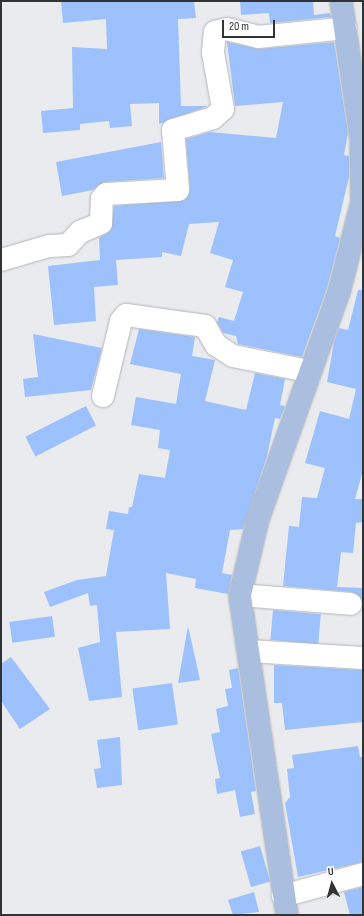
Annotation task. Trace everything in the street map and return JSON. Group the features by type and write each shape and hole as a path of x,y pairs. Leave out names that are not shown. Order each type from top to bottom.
{"main road":[{"path":"285,906 240,595 258,520 308,371 341,285 362,202 361,138 341,1"}],"street":[{"path":"1,260 49,246 68,245 80,232 101,223 102,199 106,194 178,190 174,130 213,118 223,109 213,53 215,32 227,29 258,37 346,28"},
{"path":"103,396 121,321 126,315 206,326 216,345 233,356 308,371"},
{"path":"240,595 351,604"},
{"path":"249,651 363,658"},
{"path":"285,906 363,874"}],"building":[{"path":"61,1 194,1 196,18 178,19 181,106 208,106 159,124 159,103 130,104 132,126 110,128 109,121 80,124 80,130 43,133 41,111 73,108 72,47 107,49 106,19 63,23"},
{"path":"240,1 313,1 314,15 330,13 331,17 270,23 269,13 241,15"},
{"path":"227,42 259,49 334,42 348,133 344,155 349,156 349,177 335,236 340,238 327,288 302,357 238,344 236,336 223,333 217,322 219,317 234,321 243,292 225,287 233,260 210,253 219,222 189,224 181,256 162,252 162,257 116,260 118,285 94,287 96,321 54,325 48,266 100,260 99,238 111,230 114,206 185,200 190,189 186,139 210,132 276,138 283,102 235,106"},
{"path":"161,142 164,178 105,182 93,190 62,196 56,162"},
{"path":"358,290 363,290 363,470 355,499 363,499 363,522 356,523 353,553 341,552 337,587 363,588 363,601 352,592 283,586 289,526 299,527 302,497 317,498 325,468 305,463 320,411 349,419 356,389 327,382 334,342 339,328 348,330"},
{"path":"139,329 195,337 192,356 215,360 205,401 246,410 255,373 285,379 280,405 285,406 280,419 275,418 267,456 243,529 230,530 222,573 232,575 228,594 195,588 196,579 166,573 170,629 116,632 122,697 89,701 78,648 100,642 97,605 90,606 88,593 50,607 44,592 77,580 106,576 114,530 106,529 109,511 128,514 129,507 132,507 139,474 165,478 170,450 158,448 160,430 131,425 136,397 176,404 181,374 130,364"},
{"path":"33,334 102,348 91,390 25,397 23,379 38,377"},
{"path":"86,406 96,426 35,456 25,437"},
{"path":"273,610 321,614 318,644 270,640"},
{"path":"52,616 55,637 12,643 9,622"},
{"path":"188,626 200,680 178,683"},
{"path":"11,657 50,709 20,729 1,701 1,664"},
{"path":"274,665 363,670 363,722 285,730 282,703 274,703"},
{"path":"238,668 256,791 251,792 255,814 240,817 235,790 217,794 215,779 220,778 211,734 220,732 216,709 228,706 225,689 232,688 229,670"},
{"path":"172,683 178,725 138,730 132,689"},
{"path":"120,737 122,785 97,788 94,769 101,768 97,740"},
{"path":"358,746 360,757 363,757 363,862 298,877 285,803 290,797 287,769 294,768 292,755"},
{"path":"260,846 270,882 251,887 241,852"},
{"path":"363,887 363,915 350,915 344,892"},
{"path":"254,892 259,912 233,915 228,900"}]}
